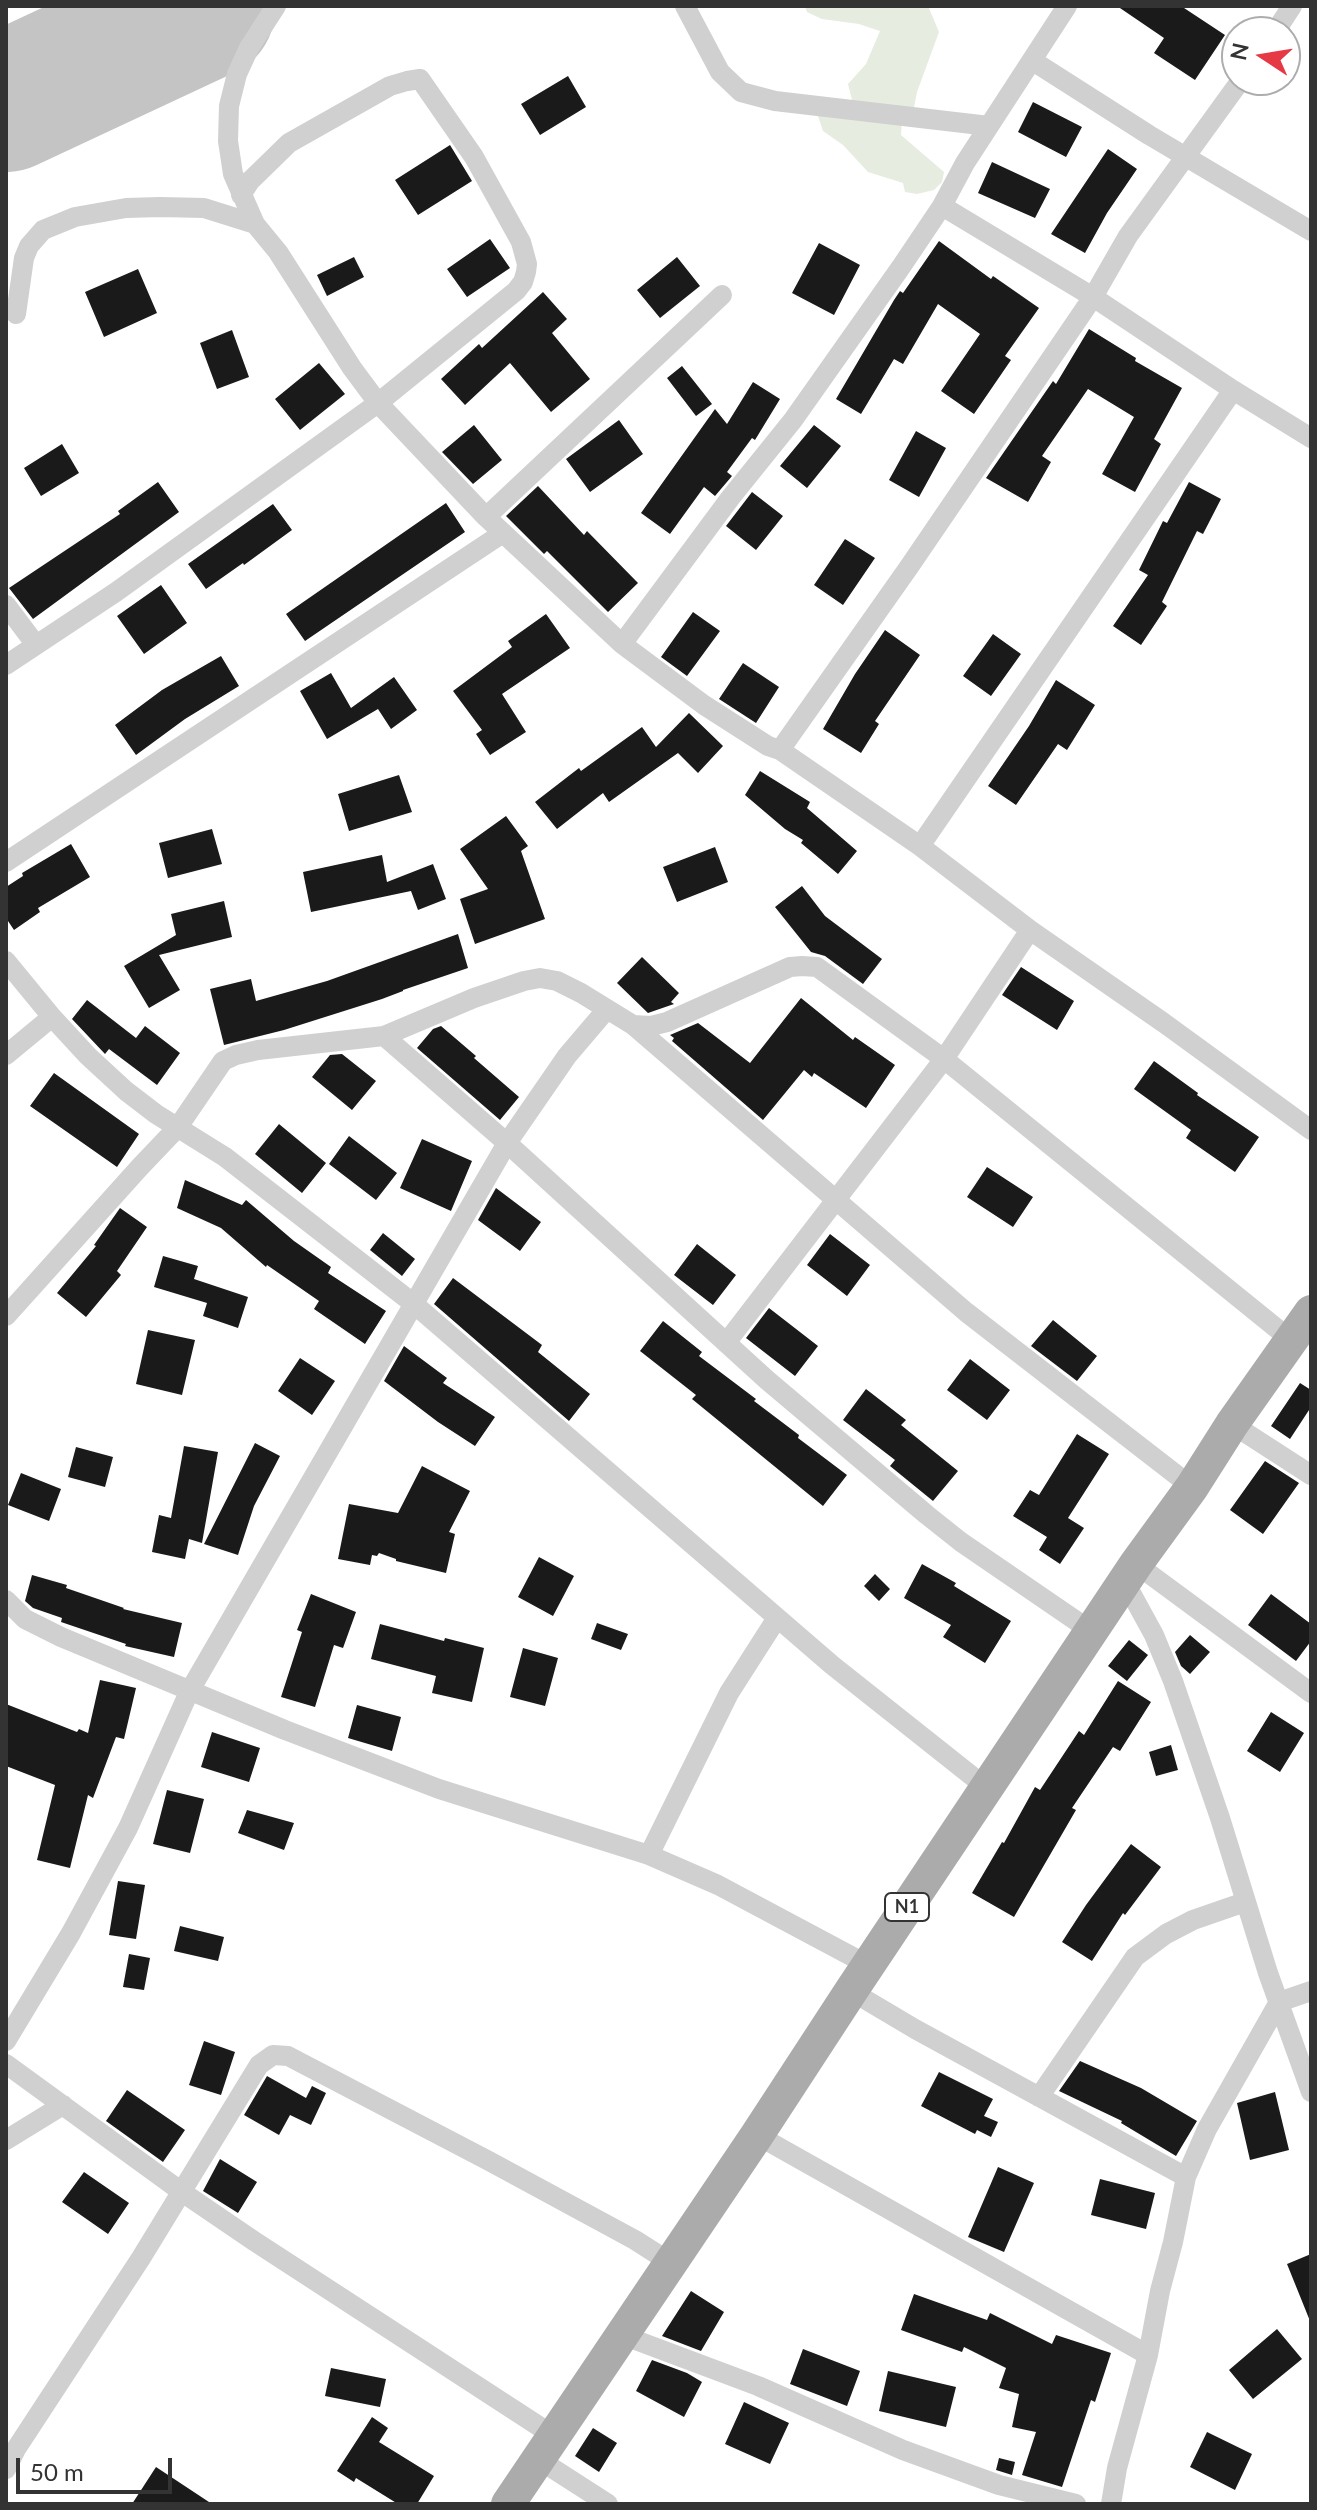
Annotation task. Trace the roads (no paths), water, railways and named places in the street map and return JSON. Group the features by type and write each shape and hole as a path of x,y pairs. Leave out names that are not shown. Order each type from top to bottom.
{"main road":[{"name":"N1","path":"508,2504 1130,1573 1311,1312"}],"street":[{"path":"276,6 249,48 237,74 229,106 228,141 233,174 255,224 278,252 378,403 486,517 622,644 704,705 768,746 780,750 920,846 1030,930 1311,1130"},
{"path":"685,6 720,72 741,92 775,101 989,126"},
{"path":"622,644 731,497 793,420 942,206 965,163 1067,6"},
{"path":"1033,61 1311,231"},
{"path":"6,665 116,592 378,403 516,291 523,282 527,264 521,242 474,157 420,79 390,86 289,143 250,181 241,195"},
{"path":"780,750 1093,297 1128,236 1230,96"},
{"path":"16,314 24,258 29,246 43,230 75,217 126,208 170,206 204,208 255,224"},
{"path":"942,206 1093,297 1311,438"},
{"path":"486,517 722,295"},
{"path":"920,846 1233,390"},
{"path":"6,862 503,533"},
{"path":"6,605 36,645"},
{"path":"726,1343 944,1059 1030,930"},
{"path":"6,961 52,1017 126,1091 225,1157 414,1304 832,1665 987,1788"},
{"path":"633,1025 651,1026 667,1022 790,967 817,967 944,1059 1291,1340"},
{"path":"6,1316 178,1127 223,1061 258,1050 384,1036 474,998 540,978 557,981 633,1025 966,1312 1192,1487"},
{"path":"6,2041 71,1933 128,1828 189,1692 507,1143 567,1056 607,1009"},
{"path":"6,1055 52,1017"},
{"path":"384,1036 507,1143 726,1343 961,1542 1091,1631"},
{"path":"1232,1424 1311,1475"},
{"path":"1130,1573 1309,1687"},
{"path":"1130,1573 1173,1681 1311,2092"},
{"path":"6,1600 25,1619 189,1692 439,1789 649,1855 718,1885 1039,2097 1186,2177"},
{"path":"649,1855 729,1693 777,1618"},
{"path":"1039,2097 1135,1957 1166,1934 1193,1920 1245,1902"},
{"path":"1111,2504 1117,2468 1148,2355 1186,2177 1207,2129 1279,2002 1311,1991"},
{"path":"6,2469 259,2065 273,2055 288,2056 501,2167 623,2233 671,2263"},
{"path":"6,2064 182,2192 546,2447 608,2504"},
{"path":"6,2140 63,2105"},
{"path":"757,2135 1148,2355"},
{"path":"622,2335 758,2386 903,2450 999,2485 1076,2504"}]}
